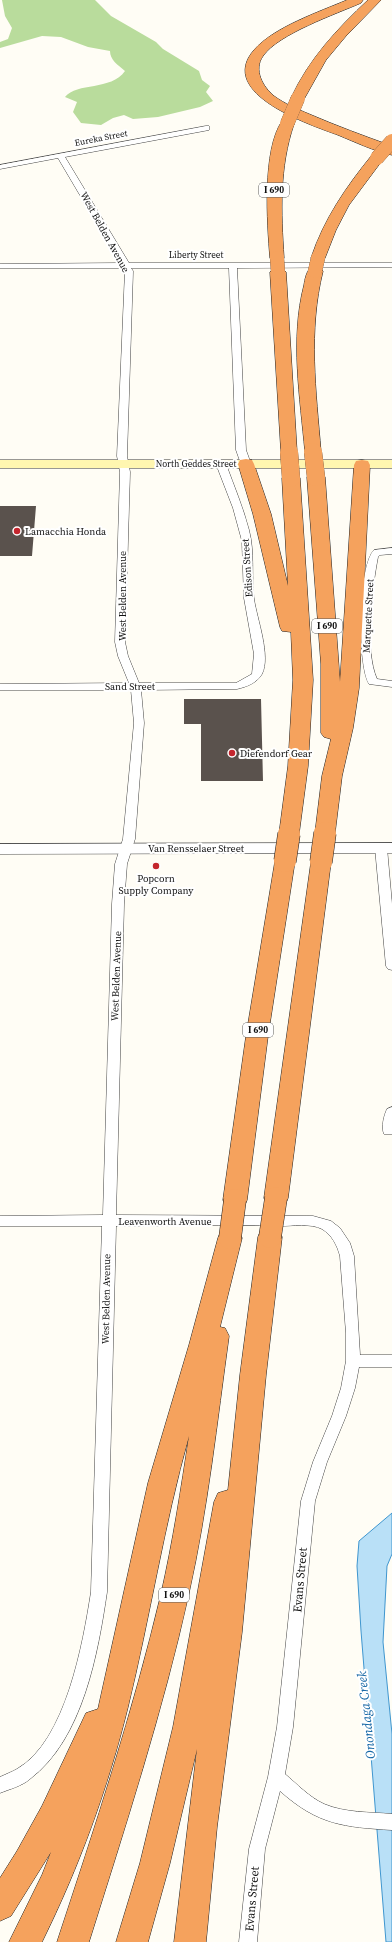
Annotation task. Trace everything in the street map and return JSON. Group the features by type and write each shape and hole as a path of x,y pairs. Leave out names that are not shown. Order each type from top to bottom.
{"highway":[{"path":"357,0 272,41 258,52 254,60 252,71 255,82 265,95 283,107 310,120 392,151"},
{"name":"I 690","path":"73,1942 141,1728 175,1592 198,1464 257,1036 285,861 298,766 303,680 273,193 277,160 287,124 309,77 345,28 375,0"},
{"name":"I 690","path":"132,1942 155,1862 188,1727 217,1560 253,1376 270,1236 332,776 330,664 305,335 309,292 321,246 336,213 349,193 392,141"},
{"path":"246,464 262,514 289,627 293,669 301,707"},
{"path":"332,776 343,728 349,688 362,465"},
{"path":"25,1942 54,1884 85,1803 112,1707 162,1483 202,1345 230,1238"},
{"path":"190,1942 202,1827 228,1632 253,1376"},
{"path":"0,1905 10,1891 58,1807 96,1723 116,1658 126,1640"}],"main road":[{"name":"North Geddes Street","path":"0,464 392,464"}],"street":[{"name":"Eureka Street","path":"0,167 206,128"},
{"name":"West Belden Avenue","path":"0,1785 18,1778 44,1757 65,1722 84,1668 95,1624 99,1592 108,1221 120,864 129,839 139,723 138,700 135,686 123,656 120,642 125,472 122,456 125,340 130,282 129,272 66,163 60,156"},
{"path":"233,265 241,450 246,464"},
{"name":"Liberty Street","path":"0,266 392,265"},
{"name":"Edison Street","path":"222,464 245,534 248,552 249,596 257,638 259,662 256,674"},
{"name":"Marquette Street","path":"387,684 372,682 369,677 366,641 373,556 377,552 390,551"},
{"name":"Sand Street","path":"0,687 237,686 247,683 256,674"},
{"path":"386,848 392,966"},
{"name":"Van Rensselaer Street","path":"0,849 386,848"},
{"path":"388,1130 392,1112"},
{"name":"Leavenworth Avenue","path":"0,1221 312,1221 329,1227"},
{"name":"Evans Street","path":"248,1942 257,1849 276,1777 286,1727 308,1501 320,1462 339,1416 348,1388 353,1361 353,1333 347,1256 343,1243 335,1232 329,1227"},
{"path":"353,1361 392,1361"},
{"path":"276,1777 310,1806 332,1814 353,1819 392,1822"}],"green space":[{"path":"2,0 95,0 111,16 156,42 163,49 199,71 202,80 210,86 206,92 213,101 200,107 158,117 133,119 124,115 113,118 101,125 81,123 73,112 77,102 65,97 70,92 77,89 111,81 119,77 125,71 113,60 110,51 88,47 61,37 42,36 0,48 0,42 8,39 12,28 5,16"}],"water":[{"path":"392,1513 392,1554 387,1566 383,1642 392,1734 392,1942 386,1942 357,1566 359,1541"}],"building":[{"name":"Lamacchia Honda","path":"0,506 36,506 32,556 0,556"},
{"name":"Diefendorf Gear","path":"184,699 261,699 263,781 201,781 201,724 184,724"}],"place":[{"name":"Lamacchia Honda","path":"17,531"},
{"name":"Diefendorf Gear","path":"232,753"},
{"name":"Popcorn Supply Company","path":"156,866"}],"water label":[{"name":"Onondaga Creek","path":"366,1715"}]}
